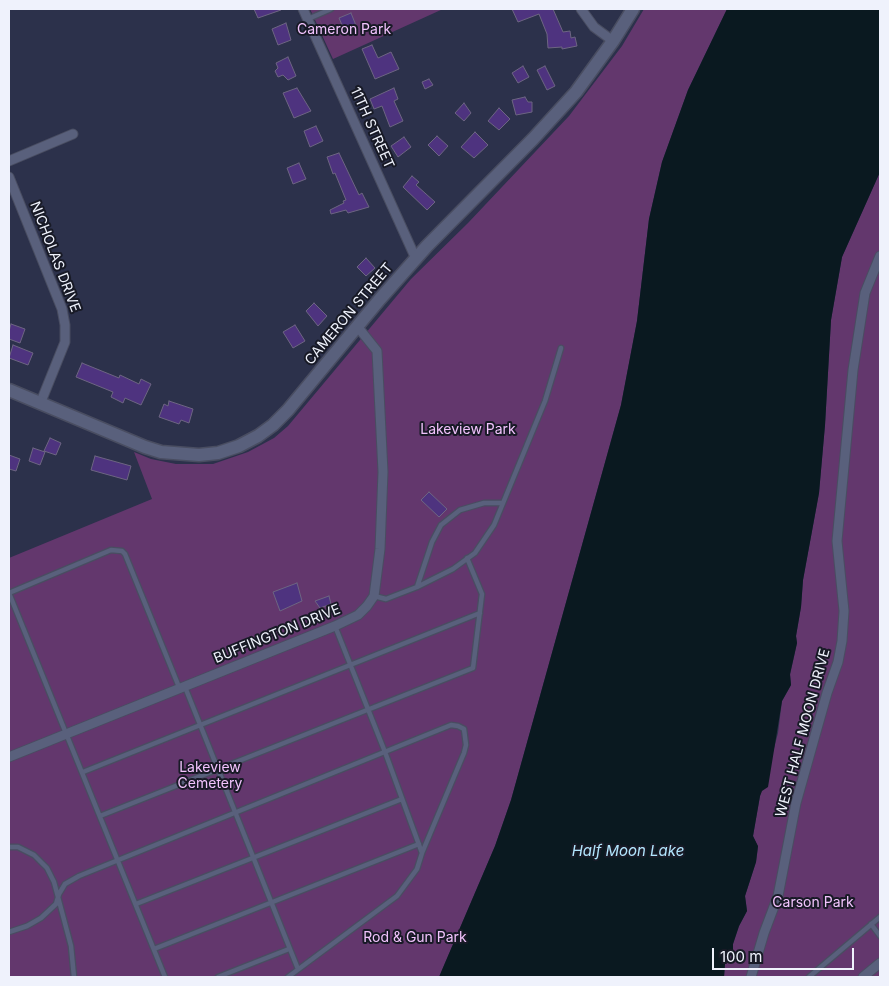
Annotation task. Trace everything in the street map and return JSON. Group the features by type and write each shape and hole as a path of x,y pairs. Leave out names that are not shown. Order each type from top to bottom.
{"main road":[{"name":"CAMERON STREET","path":"9,390 161,452 199,455 218,453 239,446 258,436 274,425 288,410 357,326 416,259 533,140 570,99 613,41 633,9"}],"street":[{"name":"11TH STREET","path":"303,9 416,259"},
{"path":"581,9 594,27 613,41"},
{"path":"9,161 73,134"},
{"name":"NICHOLAS DRIVE","path":"9,177 62,308 65,324 65,342 40,404"},
{"name":"WEST HALF MOON DRIVE","path":"751,977 764,933 778,896 796,803 827,693 838,662 842,641 844,611 837,541 852,379 865,293 880,258"},
{"path":"357,326 377,351 383,472 380,549 374,596"},
{"name":"BUFFINGTON DRIVE","path":"9,757 181,686 335,626 358,615 374,596"},
{"path":"863,977 880,963"}],"lane":[{"path":"308,18 331,9"},
{"path":"374,596 386,599 417,587 453,569 475,553 494,525 545,401 561,348"},
{"path":"417,587 432,542 441,525 460,510 484,504 503,503"},
{"path":"165,977 9,593 111,550 122,551 125,554 200,726 298,969"},
{"path":"100,816 473,668 482,594 467,558"},
{"path":"83,772 480,613"},
{"path":"335,626 385,752 422,853"},
{"path":"9,932 27,926 41,918 56,904 65,884 79,876 452,725 464,729 466,745 464,753 417,869 396,896 288,977"},
{"path":"136,904 402,799"},
{"path":"154,950 419,844"},
{"path":"9,847 18,848 34,855 47,868 59,894 71,946 74,977"},
{"path":"809,977 880,917"},
{"path":"871,924 880,936"},
{"path":"218,977 289,949"}],"green space":[{"name":"Cameron Park","path":"310,9 443,9 333,59"},
{"name":"Lakeview Cemetery","path":"644,9 727,9 688,90 662,162 649,219 637,321 621,405 511,800 495,846 439,977 9,977 9,558 152,499 134,452 151,459 176,464 213,464 248,452 274,438 288,426 411,279 468,223 569,116 622,46"},
{"name":"Carson Park","path":"880,172 880,977 724,977 725,964 733,952 733,944 739,926 747,911 745,896 756,862 758,847 753,836 760,796 778,733 782,701 791,685 790,675 797,643 796,636 803,580 819,493 831,320 842,257"}],"water":[{"name":"Half Moon Lake","path":"727,9 880,9 880,172 842,257 831,320 819,493 803,580 796,636 797,643 790,674 791,685 782,701 768,787 762,791 760,796 753,836 758,846 756,862 745,896 747,911 739,926 733,944 733,952 725,964 724,977 439,977 495,846 511,800 621,405 637,321 649,219 662,162 688,90"}],"building":[{"path":"254,9 281,9 281,10 258,18"},
{"path":"512,9 553,9 563,32 570,31 571,38 575,37 577,46 562,49 562,47 548,48 547,34 539,14 518,22"},
{"path":"351,13 357,28 345,32 339,18"},
{"path":"286,23 291,40 278,45 272,29"},
{"path":"372,45 378,58 391,52 399,69 375,79 362,49"},
{"path":"288,57 296,76 288,80 283,75 278,77 275,71 278,68 276,63"},
{"path":"523,66 529,77 518,83 512,73"},
{"path":"545,66 555,86 547,90 537,70"},
{"path":"429,79 433,85 425,89 422,82"},
{"path":"297,88 311,111 294,118 283,93"},
{"path":"394,88 398,99 394,101 403,121 390,127 382,106 374,109 370,99"},
{"path":"525,97 528,102 532,102 532,112 516,115 512,100"},
{"path":"464,103 471,113 464,121 455,113"},
{"path":"499,108 510,119 499,130 488,121"},
{"path":"316,126 323,141 310,147 304,131"},
{"path":"475,132 488,145 474,158 461,147"},
{"path":"437,136 448,146 439,156 428,145"},
{"path":"404,137 411,147 398,157 391,146"},
{"path":"339,153 359,195 362,193 369,207 348,213 346,210 331,214 330,210 346,200 327,157"},
{"path":"299,163 306,179 293,184 287,168"},
{"path":"412,176 419,182 416,185 435,202 427,210 403,187"},
{"path":"366,258 375,268 366,276 357,267"},
{"path":"314,303 327,316 318,326 306,311"},
{"path":"11,324 25,329 20,343 9,339"},
{"path":"295,325 305,341 293,348 283,332"},
{"path":"13,345 33,353 28,365 9,358"},
{"path":"82,363 119,378 120,375 139,384 141,379 151,384 141,405 125,398 123,403 111,397 113,392 76,377"},
{"path":"169,401 193,409 189,423 181,420 179,424 159,417 164,404 168,406"},
{"path":"50,438 61,443 56,455 44,451"},
{"path":"33,448 45,452 40,465 29,461"},
{"path":"9,455 20,459 16,471 9,469"},
{"path":"95,456 131,466 127,480 91,470"},
{"path":"429,492 447,509 439,517 421,500"},
{"path":"297,583 302,601 280,611 273,592"},
{"path":"329,596 331,604 320,608 315,601"}],"park label":[{"name":"Lakeview Park","path":"468,430"},
{"name":"Rod & Gun Park","path":"415,938"}]}
